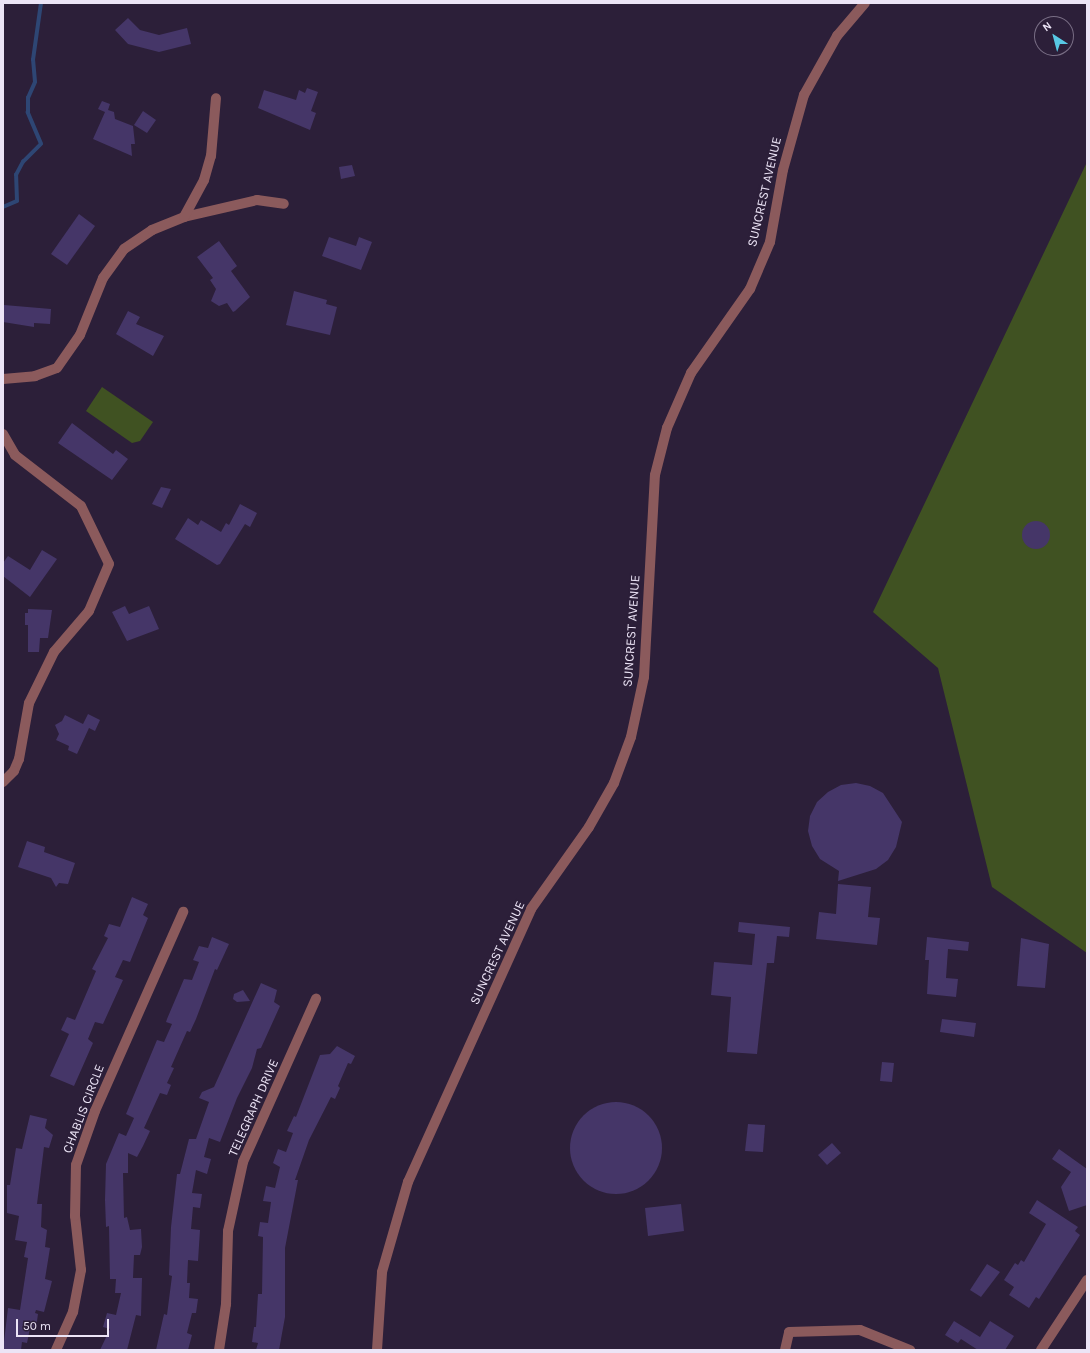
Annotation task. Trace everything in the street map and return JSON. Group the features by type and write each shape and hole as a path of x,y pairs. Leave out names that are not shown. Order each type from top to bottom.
{"street":[{"name":"SUNCREST AVENUE","path":"377,1350 382,1272 408,1182 530,909 589,827 614,783 631,738 644,677 654,475 667,428 691,373 726,327 750,289 770,242 783,170 804,95 837,36 865,3"},
{"path":"184,217 204,180 211,156 216,98"},
{"path":"3,379 35,376 57,368 80,335 103,278 124,249 152,230 184,217 257,200 284,204"},
{"path":"3,434 15,455 81,506 108,564 89,611 54,652 29,703 19,759 14,771 3,782"},
{"name":"CHABLIS CIRCLE","path":"56,1350 73,1312 81,1270 75,1216 76,1166 95,1111 183,912"},
{"name":"TELEGRAPH DRIVE","path":"219,1350 226,1304 228,1231 243,1162 316,999"},
{"path":"1041,1350 1087,1280"},
{"path":"785,1350 789,1332 860,1330 910,1350"}],"green space":[{"path":"1087,162 1087,953 992,887 938,668 873,612"},
{"path":"102,387 153,422 140,441 132,443 86,411"}],"building":[{"path":"128,18 140,30 159,35 187,28 191,44 159,52 128,44 115,30"},
{"path":"307,88 318,92 311,111 316,113 310,130 258,108 264,90 296,100 299,90 305,93"},
{"path":"102,101 110,104 108,110 114,112 115,119 133,126 135,144 131,144 132,156 93,139 105,112 98,109"},
{"path":"143,111 156,120 147,133 134,125"},
{"path":"352,165 355,176 341,179 339,167"},
{"path":"79,214 95,226 67,265 51,254"},
{"path":"329,237 356,246 359,237 372,242 361,270 322,256"},
{"path":"219,241 237,266 231,271 250,297 233,312 227,303 219,306 211,301 216,289 210,280 213,278 197,257"},
{"path":"294,291 327,300 326,304 337,307 330,335 286,325"},
{"path":"4,305 51,309 50,324 34,323 34,327 3,322"},
{"path":"128,311 140,317 136,324 164,336 153,356 116,334"},
{"path":"72,423 113,454 116,450 128,459 112,480 58,443"},
{"path":"161,487 171,489 162,508 152,504"},
{"path":"240,504 257,513 250,527 245,524 220,564 217,565 175,539 188,518 198,525 201,520 221,532 226,523 229,525"},
{"path":"1036,521 1046,525 1050,535 1046,545 1036,549 1026,545 1022,535 1026,525"},
{"path":"42,550 57,559 30,597 3,576 3,563 8,556 30,570"},
{"path":"125,606 129,614 149,606 159,629 127,641 112,612"},
{"path":"28,609 52,610 48,638 40,638 39,652 28,652 28,625 25,625 25,613 28,613"},
{"path":"88,714 100,720 95,731 89,728 77,754 68,750 69,746 56,740 59,734 55,725 62,721 65,715 83,724"},
{"path":"856,783 870,786 883,793 902,822 896,847 888,860 876,869 838,881 839,871 820,859 812,846 808,831 810,816 817,802 828,792 841,785"},
{"path":"27,841 45,847 44,852 75,863 68,884 59,883 56,887 51,878 18,867"},
{"path":"838,884 871,887 868,917 880,918 877,945 816,939 819,912 836,914"},
{"path":"132,897 148,904 143,915 148,918 130,962 123,960 115,977 123,980 103,1024 95,1022 88,1039 93,1043 74,1086 50,1076 69,1034 61,1030 67,1017 75,1020 96,971 92,969 108,938 104,936 109,924 120,927"},
{"path":"739,922 790,927 789,937 777,936 774,963 767,963 757,1054 727,1052 731,997 711,995 714,962 752,965 755,934 738,932"},
{"path":"212,937 229,944 217,970 215,969 190,1032 187,1031 171,1067 174,1068 167,1083 171,1085 167,1095 160,1093 144,1128 150,1131 137,1157 128,1153 128,1173 123,1173 124,1218 127,1217 130,1230 141,1229 142,1247 140,1255 134,1255 133,1278 142,1278 141,1316 136,1315 127,1350 100,1350 110,1329 103,1327 107,1313 116,1315 121,1293 115,1293 116,1279 110,1279 109,1226 106,1227 105,1200 106,1164 119,1133 126,1136 134,1118 126,1114 157,1040 164,1042 172,1024 166,1022 184,979 192,980 199,962 193,960 199,946 208,948"},
{"path":"927,937 969,942 968,951 948,949 946,978 958,979 956,997 927,994 929,960 925,960"},
{"path":"1021,938 1049,944 1045,988 1017,986"},
{"path":"261,983 277,990 274,1002 280,1006 261,1048 257,1049 252,1068 237,1098 220,1142 209,1138 204,1157 211,1159 207,1174 196,1170 192,1193 202,1194 200,1208 193,1207 191,1229 200,1230 198,1261 188,1260 187,1283 190,1283 189,1298 198,1299 196,1313 192,1313 187,1333 192,1335 188,1350 156,1350 164,1314 167,1315 172,1276 169,1275 171,1227 177,1174 180,1174 189,1139 196,1139 209,1102 199,1098 202,1092 214,1087"},
{"path":"243,990 250,1001 237,1002 233,999 234,994"},
{"path":"942,1019 976,1023 974,1037 940,1032"},
{"path":"337,1046 355,1056 351,1064 348,1063 338,1086 340,1088 335,1099 331,1097 309,1140 295,1180 298,1180 285,1248 285,1317 279,1350 256,1350 258,1343 252,1342 254,1327 256,1327 258,1294 262,1294 263,1237 258,1236 260,1222 268,1223 271,1202 263,1201 266,1186 275,1188 280,1167 273,1163 278,1149 286,1152 293,1133 287,1131 294,1116 296,1117 320,1055 330,1054"},
{"path":"882,1062 894,1063 892,1082 880,1081"},
{"path":"616,1102 633,1106 648,1116 658,1131 662,1148 658,1165 648,1180 633,1190 616,1194 599,1190 584,1180 574,1165 570,1148 574,1131 584,1116 599,1106"},
{"path":"30,1115 47,1119 45,1128 53,1135 49,1148 44,1147 37,1204 42,1204 41,1227 47,1230 45,1247 50,1248 45,1279 52,1281 44,1312 36,1310 35,1313 38,1314 36,1328 30,1328 27,1343 22,1342 21,1350 3,1350 8,1308 20,1310 28,1258 24,1257 27,1242 15,1240 19,1216 7,1213 7,1185 10,1185 16,1148 22,1149"},
{"path":"748,1124 765,1125 763,1152 745,1151"},
{"path":"832,1143 841,1153 827,1165 818,1155"},
{"path":"1059,1149 1087,1169 1087,1205 1069,1211 1061,1187 1071,1172 1052,1159"},
{"path":"1037,1200 1078,1227 1075,1231 1080,1235 1039,1299 1036,1297 1029,1308 1009,1295 1014,1287 1004,1280 1015,1263 1018,1265 1021,1260 1024,1262 1046,1224 1029,1213"},
{"path":"681,1204 684,1231 648,1236 645,1208"},
{"path":"987,1264 1000,1272 981,1297 970,1290"},
{"path":"954,1321 980,1337 990,1321 1014,1336 1005,1350 978,1350 961,1339 958,1343 945,1335"}],"waterway":[{"path":"3,207 17,201 16,175 23,162 41,144 28,113 28,98 35,82 33,60 41,3"}]}
